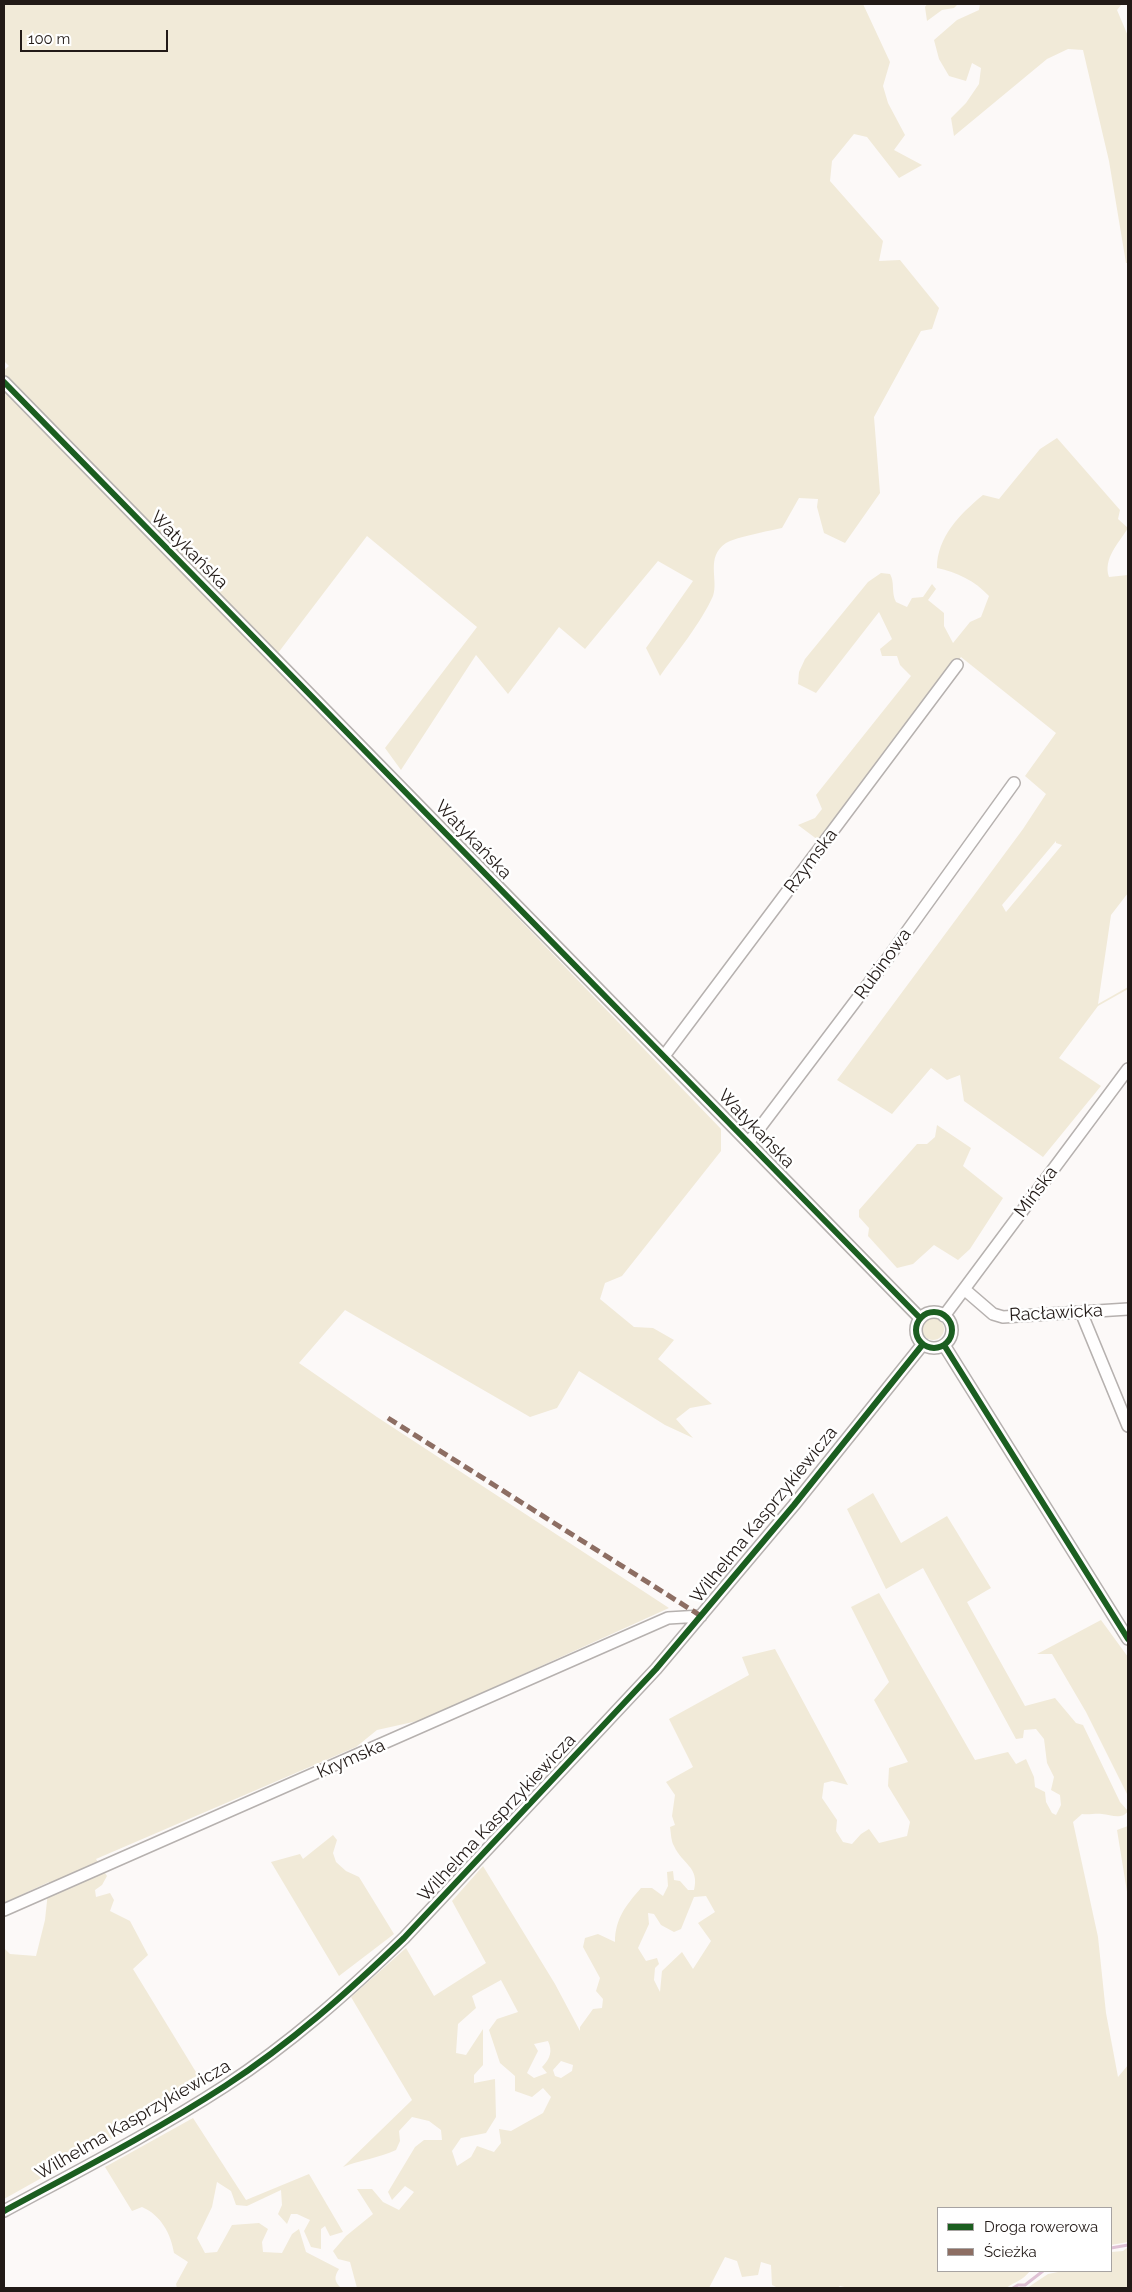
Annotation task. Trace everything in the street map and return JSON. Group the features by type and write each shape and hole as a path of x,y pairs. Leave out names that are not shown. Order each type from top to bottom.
{"street":[{"name":"Watykańska","path":"4,382 920,1318"},
{"name":"Rzymska","path":"664,1056 957,665"},
{"name":"Rubinowa","path":"749,1142 885,962 1014,783"},
{"name":"Mińska","path":"944,1316 1128,1069"},
{"name":"Racławicka","path":"964,1289 993,1314 1003,1317 1128,1309"},
{"path":"932,1312 944,1316 951,1327 951,1334 944,1344 933,1348 923,1344 916,1334 917,1323 920,1318 932,1312"},
{"path":"1081,1312 1128,1426"},
{"name":"Wilhelma Kasprzykiewicza","path":"4,2211 129,2143 226,2086 334,2005 410,1931 629,1700 794,1505 923,1344"},
{"path":"944,1344 1128,1639"},
{"name":"Krymska","path":"4,1910 668,1618 700,1616"}],"shaded area":[{"path":"4,4 863,4 890,62 883,86 888,103 905,135 894,150 922,165 899,178 867,137 854,134 832,161 830,181 883,241 879,261 900,260 939,308 932,329 921,331 874,417 880,493 845,543 824,533 817,507 818,499 799,498 782,528 745,536 726,543 716,555 714,562 713,596 695,627 660,676 646,648 693,581 658,561 585,649 559,627 508,694 476,655 401,770 385,748 477,627 367,536 278,653 365,759 721,1129 721,1151 622,1276 605,1283 600,1299 634,1327 653,1328 674,1340 658,1359 712,1404 690,1408 676,1419 693,1438 665,1425 579,1371 557,1408 530,1417 345,1310 299,1363 377,1417 669,1608 422,1720 377,1730 356,1747 96,1859 107,1876 102,1885 95,1890 96,1897 110,1893 114,1900 110,1911 130,1921 148,1955 133,1969 199,2077 123,2125 122,2133 4,2199 4,1948 10,1954 36,1956 45,1920 49,1882 4,1903 4,370 9,366 4,361"},
{"path":"927,4 958,4 954,8 942,10 927,21 925,7"},
{"path":"980,4 1122,4 1117,10 1128,36 1128,263 1126,263 1109,161 1083,50 1068,49 1047,59 954,136 951,118 966,103 979,84 981,68 972,63 966,81 949,76 939,59 934,40 957,20 979,10"},
{"path":"1057,438 1120,510 1118,519 1128,528 1112,552 1108,570 1109,577 1128,575 1128,893 1111,915 1098,1004 1128,987 1128,989 1098,1006 1059,1058 1101,1086 1043,1157 964,1101 960,1075 947,1080 931,1068 892,1114 837,1080 1023,829 1046,794 1025,776 1056,733 961,657 818,840 798,825 815,818 822,809 816,795 911,676 900,665 897,656 882,656 880,649 892,639 879,612 816,693 798,684 799,672 805,659 868,582 881,573 890,574 896,602 907,607 912,598 923,597 932,584 936,589 928,600 944,613 944,626 953,643 970,622 981,617 989,596 965,578 937,568 938,557 945,536 958,518 983,495 999,499 1040,449","holes":["1056,841 1056,843 1062,845 1006,912 1002,905"]},
{"path":"937,1125 971,1148 963,1166 1003,1198 970,1249 958,1260 934,1245 913,1264 897,1268 868,1236 869,1228 859,1217 859,1210 917,1144 927,1144 935,1137"},
{"path":"933,1318 941,1321 944,1329 941,1337 933,1340 925,1337 922,1329 925,1321"},
{"path":"873,1493 901,1543 947,1516 991,1588 967,1602 1025,1706 1055,1698 1076,1723 1083,1725 1120,1802 1128,1811 1120,1816 1082,1814 1073,1822 1098,1937 1106,2013 1118,2077 1128,2065 1128,2242 1112,2245 1112,2207 937,2207 937,2272 1029,2272 1022,2279 1006,2288 849,2288 840,2286 837,2288 778,2288 772,2285 771,2265 761,2262 758,2275 742,2277 737,2261 725,2257 709,2288 357,2288 350,2262 338,2259 333,2251 346,2236 373,2214 357,2189 372,2189 383,2202 399,2210 414,2192 405,2186 392,2200 388,2192 415,2147 424,2140 442,2140 441,2130 429,2121 412,2117 399,2131 400,2141 396,2150 343,2167 412,2100 351,1997 406,1948 434,1996 486,1963 452,1901 483,1866 555,1984 580,2031 580,2027 593,2009 602,2008 603,1999 596,1991 600,1978 583,1947 585,1938 598,1934 615,1942 619,1919 631,1900 641,1888 652,1888 663,1896 668,1886 667,1872 673,1871 674,1880 680,1881 688,1890 694,1890 695,1876 672,1842 670,1827 675,1825 672,1816 675,1795 666,1782 693,1767 669,1719 749,1675 742,1657 775,1649 848,1785 832,1781 824,1783 822,1798 837,1820 836,1831 843,1842 852,1844 861,1834 869,1829 879,1843 907,1836 910,1822 888,1786 889,1768 908,1762 874,1700 889,1682 851,1607 879,1593 975,1760 1008,1752 1016,1764 1026,1759 1034,1777 1035,1787 1045,1792 1046,1802 1052,1813 1056,1815 1061,1805 1060,1795 1051,1790 1054,1777 1047,1763 1044,1739 1036,1729 1024,1730 1023,1738 1016,1739 923,1568 886,1589 847,1509","holes":["706,1896 715,1912 698,1923 711,1941 693,1969 682,1952 662,1971 660,1992 654,1980 655,1968 659,1964 657,1958 646,1961 638,1948 649,1924 648,1913 654,1914 661,1925 674,1932 681,1929 694,1897","501,1980 518,2012 497,2019 489,2030 500,2063 515,2076 515,2091 532,2097 543,2088 551,2097 543,2113 511,2131 499,2129 501,2143 494,2152 477,2146 471,2157 457,2166 452,2151 461,2138 486,2133 496,2117 495,2079 474,2083 474,2075 483,2065 483,2029 466,2055 456,2053 458,2024 476,2008 472,1996","548,2041 550,2045 549,2058 542,2067 547,2073 534,2078 527,2073 538,2051 534,2044","561,2061 573,2065 572,2071 561,2078 555,2076 553,2070"]},
{"path":"1101,1620 1128,1657 1128,1796 1086,1712 1052,1654 1037,1654"},
{"path":"1128,1826 1128,1898 1117,1830"},
{"path":"333,1835 337,1840 333,1853 336,1862 346,1871 359,1877 394,1934 339,1976 271,1862 300,1854 303,1859"},
{"path":"193,2118 246,2200 309,2174 343,2232 330,2236 325,2226 321,2229 321,2249 311,2247 304,2231 310,2220 297,2214 291,2214 287,2224 278,2214 282,2205 281,2190 247,2206 236,2205 231,2191 217,2182 212,2207 197,2238 205,2253 217,2252 232,2225 259,2223 268,2229 262,2242 263,2252 282,2253 292,2234 299,2229 306,2252 339,2269 336,2279 341,2288 177,2288 176,2284 188,2262 174,2253 168,2232 155,2215 142,2207 132,2211 105,2167"},
{"path":"1128,2247 1128,2288 1027,2288 1048,2274 1058,2272 1112,2272 1112,2252 1123,2251"}],"waterway":[{"path":"1112,2248 1128,2245"},
{"path":"1013,2288 1018,2285 1025,2285 1042,2272"}],"marked path":[{"path":"388,1418 701,1616"}],"cycle path":[{"path":"4,382 920,1318"},
{"path":"934,1312 946,1318 952,1330 946,1342 934,1348 922,1342 916,1330 922,1318 934,1312"},
{"path":"4,2211 143,2135 249,2070 296,2035 383,1958 404,1938 656,1669 794,1505 923,1344"},
{"path":"944,1345 1128,1639"}]}
